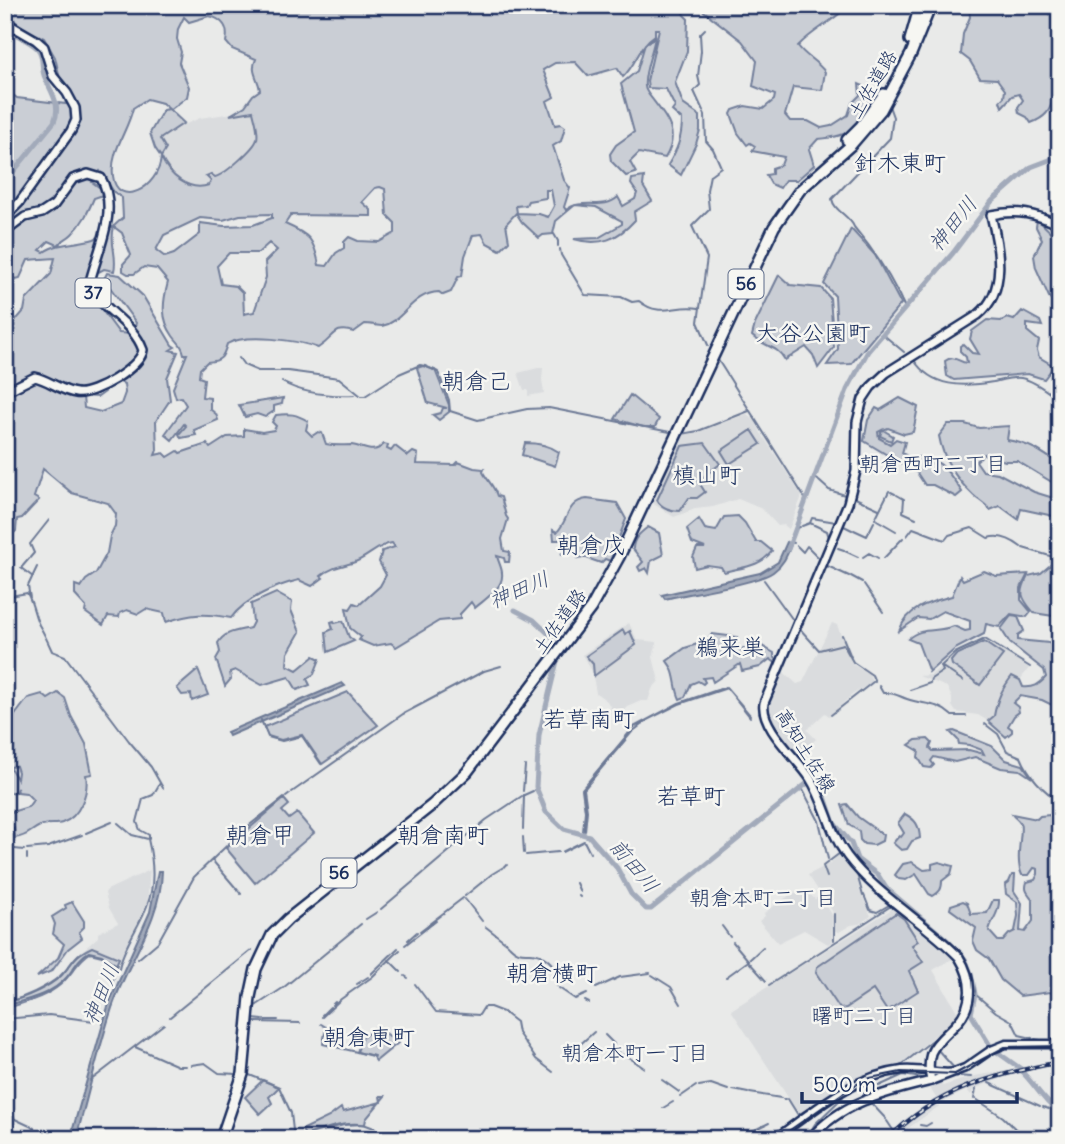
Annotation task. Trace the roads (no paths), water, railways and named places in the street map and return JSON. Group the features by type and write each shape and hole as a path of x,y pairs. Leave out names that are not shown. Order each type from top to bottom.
{"highway":[{"path":"920,10 930,5"},
{"name":"土佐道路","path":"218,1139 239,1073 247,987 252,966 270,932 289,913 430,802 456,778 598,593 774,227 800,190 858,138 881,110 911,54 930,5"},
{"name":"土佐道路","path":"598,593 766,231 797,187 847,140 875,108 905,52 920,10"}],"main road":[{"path":"5,22 41,43 55,79 73,103 76,120 26,193 5,217"},
{"name":"37","path":"5,232 25,217 42,213 54,205 73,179 83,175 101,178 106,192 107,227 89,286 109,310 135,333 143,350 141,359 132,366 86,393 72,393 35,377 5,392"},
{"name":"高知土佐線","path":"929,1071 933,1049 967,1009 970,986 966,969 953,951 868,879 846,855 833,833 811,780 768,725 763,708 846,506 856,471 858,415 866,394 886,373 978,315 988,305 993,295 1000,258 992,215 1023,211 1060,225"},
{"path":"810,1139 824,1122 845,1108 956,1072 1006,1044 1060,1044"},
{"path":"774,1139 861,1080 899,1070 956,1072"},
{"path":"929,1071 931,1081"}],"water":[{"path":"787,542 791,545 784,560 773,572 764,576 665,599 662,595 760,573 778,562"},
{"path":"342,683 345,686 229,736 227,732"},
{"path":"158,871 162,871 156,907 118,991 76,1139 70,1139 109,1003 150,912"}],"waterway":[{"path":"5,28 31,43 40,52 44,75 57,109 54,122 5,182"},
{"path":"705,29 700,34 700,85 694,91 705,115 706,141 721,167 710,175 707,190 709,209 692,226 707,258 698,322 708,345"},
{"path":"905,308 876,256 832,199 890,138 893,117 889,106 912,61"},
{"name":"神田川","path":"788,549 847,390 868,351 953,253 992,201 1031,167 1060,156"},
{"path":"554,234 558,246"},
{"path":"560,249 585,295 621,297 662,310 699,308"},
{"path":"886,337 904,352"},
{"path":"239,358 244,365 258,371 288,371 339,378 361,396 420,365 438,372 449,400 450,411 478,420 527,409 549,408 670,432"},
{"path":"718,360 803,495"},
{"path":"914,360 921,369 939,381 960,385 1018,378 1030,381 1055,397 1060,429"},
{"path":"282,382 317,393 355,395"},
{"path":"682,434 698,431 749,411"},
{"path":"819,481 829,490 845,495"},
{"path":"875,519 889,491"},
{"path":"891,492 895,494"},
{"path":"897,495 904,499 903,512 916,518"},
{"path":"853,497 864,502"},
{"path":"866,503 879,509"},
{"path":"810,523 812,518 836,522"},
{"path":"33,577 21,568 34,553 30,544 49,520"},
{"path":"877,520 896,531"},
{"path":"854,530 867,536 874,522"},
{"path":"802,526 810,523 827,531 829,538"},
{"path":"842,525 852,530"},
{"name":"神田川","path":"795,529 800,527"},
{"path":"907,536 913,528 945,540 949,535 972,528 988,538 1006,538 1021,547"},
{"path":"884,558 903,538"},
{"path":"797,546 803,552 807,546 820,559"},
{"path":"838,548 844,550"},
{"path":"1023,548 1060,559"},
{"path":"845,551 858,557"},
{"path":"863,557 869,553 878,558"},
{"path":"825,565 834,569"},
{"path":"30,598 28,586 37,567"},
{"path":"836,570 849,576"},
{"path":"851,576 862,582"},
{"path":"764,580 793,620"},
{"path":"864,584 883,612"},
{"path":"5,597 27,593 52,651 65,656 151,767 163,788"},
{"name":"前田川","path":"515,610 534,620 553,638 558,657 539,735 536,787 546,812 564,829 589,836 617,868 631,894 646,909 651,909 810,781"},
{"path":"800,629 819,650 843,644 853,662 872,675 875,682"},
{"path":"842,635 851,657"},
{"path":"941,666 955,653 985,639 1030,667"},
{"path":"292,792 403,714 484,671 501,666"},
{"path":"910,690 930,683 931,679 943,671 941,666 963,681"},
{"path":"831,715 873,682"},
{"path":"879,686 883,693"},
{"path":"583,831 585,811 582,789 634,727 679,703 726,687 750,715"},
{"path":"585,831 587,811 584,789 632,732 649,719 679,704 727,688 750,717"},
{"path":"884,693 935,706 951,715"},
{"path":"952,716 966,716"},
{"path":"261,720 268,737 282,741 302,736 321,764"},
{"path":"985,724 998,734 1007,751 1021,757 1042,788 1060,801"},
{"path":"523,791 525,766"},
{"path":"810,772 816,780"},
{"name":"前田川","path":"814,780 822,788 834,823 851,843 857,859 878,875 886,888 965,959 975,994 971,1014 991,1047"},
{"path":"149,839 149,835 140,830 137,822 143,799 153,795 160,783"},
{"path":"803,790 819,821 828,859"},
{"path":"524,795 533,791"},
{"path":"286,797 290,794"},
{"path":"523,829 524,795"},
{"path":"381,909 486,820 522,796"},
{"path":"138,959 158,942 194,877 242,831 284,798"},
{"path":"86,833 112,822"},
{"path":"118,823 132,835 148,839 152,873 147,906 119,968"},
{"path":"27,849 48,847 82,835"},
{"path":"523,837 524,853"},
{"path":"562,852 584,841 590,853"},
{"path":"5,848 24,850"},
{"path":"526,855 558,852"},
{"path":"827,877 823,866 840,853"},
{"path":"27,854 27,859"},
{"path":"212,860 241,894"},
{"path":"465,896 507,865"},
{"path":"857,874 863,896"},
{"path":"576,883 580,892"},
{"path":"864,895 870,910 877,912 889,905"},
{"path":"420,931 463,898"},
{"path":"465,899 482,921"},
{"path":"769,985 891,906 905,916"},
{"path":"366,919 377,912"},
{"path":"834,914 834,940"},
{"path":"405,945 436,921"},
{"path":"263,1020 253,1019 254,1007 283,988 361,924"},
{"path":"722,926 730,937"},
{"path":"486,927 508,944"},
{"path":"408,940 417,932"},
{"path":"733,942 748,960"},
{"path":"509,945 518,952 536,953 549,961 556,972 557,986"},
{"path":"748,961 763,947"},
{"path":"371,974 398,948"},
{"path":"170,1017 252,950"},
{"path":"322,1017 341,999 372,977 400,950"},
{"path":"5,1006 54,988 89,952 102,955 117,965"},
{"path":"5,1003 49,985 61,976 79,954"},
{"path":"389,960 401,972"},
{"path":"729,975 747,962"},
{"path":"749,962 766,981"},
{"path":"113,980 116,966"},
{"path":"596,988 620,977 650,973"},
{"path":"652,975 671,987 681,1004"},
{"path":"357,984 368,977"},
{"path":"415,984 436,1012 479,1015 484,1007 503,1012 516,1022 518,1033 536,1059 553,1072"},
{"path":"559,988 575,999 587,994"},
{"path":"975,994 1010,1020"},
{"path":"585,1001 589,1003"},
{"path":"332,1005 335,1002"},
{"path":"322,1015 330,1007"},
{"path":"5,1019 49,1015 94,1021"},
{"path":"265,1020 278,1020"},
{"path":"1012,1021 1019,1035 1032,1038"},
{"path":"255,1022 300,1023"},
{"path":"90,1081 164,1024"},
{"path":"321,1024 326,1027 323,1044 374,1056"},
{"path":"899,1067 944,1031"},
{"path":"567,1056 594,1032"},
{"path":"605,1035 614,1044"},
{"path":"1035,1039 1046,1041"},
{"path":"135,1047 178,1066 186,1066"},
{"path":"1051,1047 1056,1055 1060,1053"},
{"path":"937,1049 954,1068"},
{"path":"617,1051 621,1055"},
{"name":"前田川","path":"997,1052 1021,1069"},
{"path":"624,1054 644,1068"},
{"path":"191,1065 205,1063 219,1073 237,1074"},
{"name":"前田川","path":"1021,1071 1049,1104 1060,1112"},
{"path":"247,1074 279,1087 291,1113 294,1139"},
{"path":"870,1081 879,1086 903,1075 922,1078"},
{"path":"956,1076 971,1077"},
{"path":"662,1080 679,1092"},
{"path":"989,1083 1040,1106"},
{"path":"699,1086 711,1084 728,1090"},
{"path":"680,1097 696,1086"},
{"path":"859,1087 866,1096"},
{"path":"788,1099 798,1115 839,1089"},
{"path":"974,1099 976,1089"},
{"path":"733,1090 748,1093"},
{"path":"750,1093 781,1098"},
{"path":"810,1132 843,1097"},
{"path":"976,1099 1003,1117 1026,1139"},
{"path":"663,1108 673,1102"},
{"path":"871,1103 886,1119"},
{"path":"5,1106 15,1119 34,1128 36,1139"},
{"path":"1043,1107 1049,1109"},
{"path":"887,1121 893,1130"},
{"path":"736,1139 769,1123"},
{"path":"920,1125 931,1123"},
{"path":"298,1139 331,1127 349,1124 370,1126 397,1139"}],"tram line":[{"path":"777,1139 853,1086 870,1078 901,1072 955,1074 1005,1047 1060,1046"}],"railway":[{"path":"888,1139 907,1122 946,1096 1011,1072 1060,1062"}],"district":[{"name":"針木東町","path":"900,163"},
{"name":"大谷公園町","path":"813,333"},
{"name":"朝倉己","path":"476,381"},
{"name":"朝倉西町二丁目","path":"933,464"},
{"name":"槙山町","path":"707,475"},
{"name":"朝倉戊","path":"591,545"},
{"name":"鵜来巣","path":"730,647"},
{"name":"若草南町","path":"589,719"},
{"name":"若草町","path":"691,796"},
{"name":"朝倉甲","path":"260,835"},
{"name":"朝倉南町","path":"443,835"},
{"name":"朝倉本町二丁目","path":"763,898"},
{"name":"朝倉横町","path":"552,973"},
{"name":"曙町二丁目","path":"864,1016"},
{"name":"朝倉東町","path":"369,1037"},
{"name":"朝倉本町一丁目","path":"635,1053"}]}
